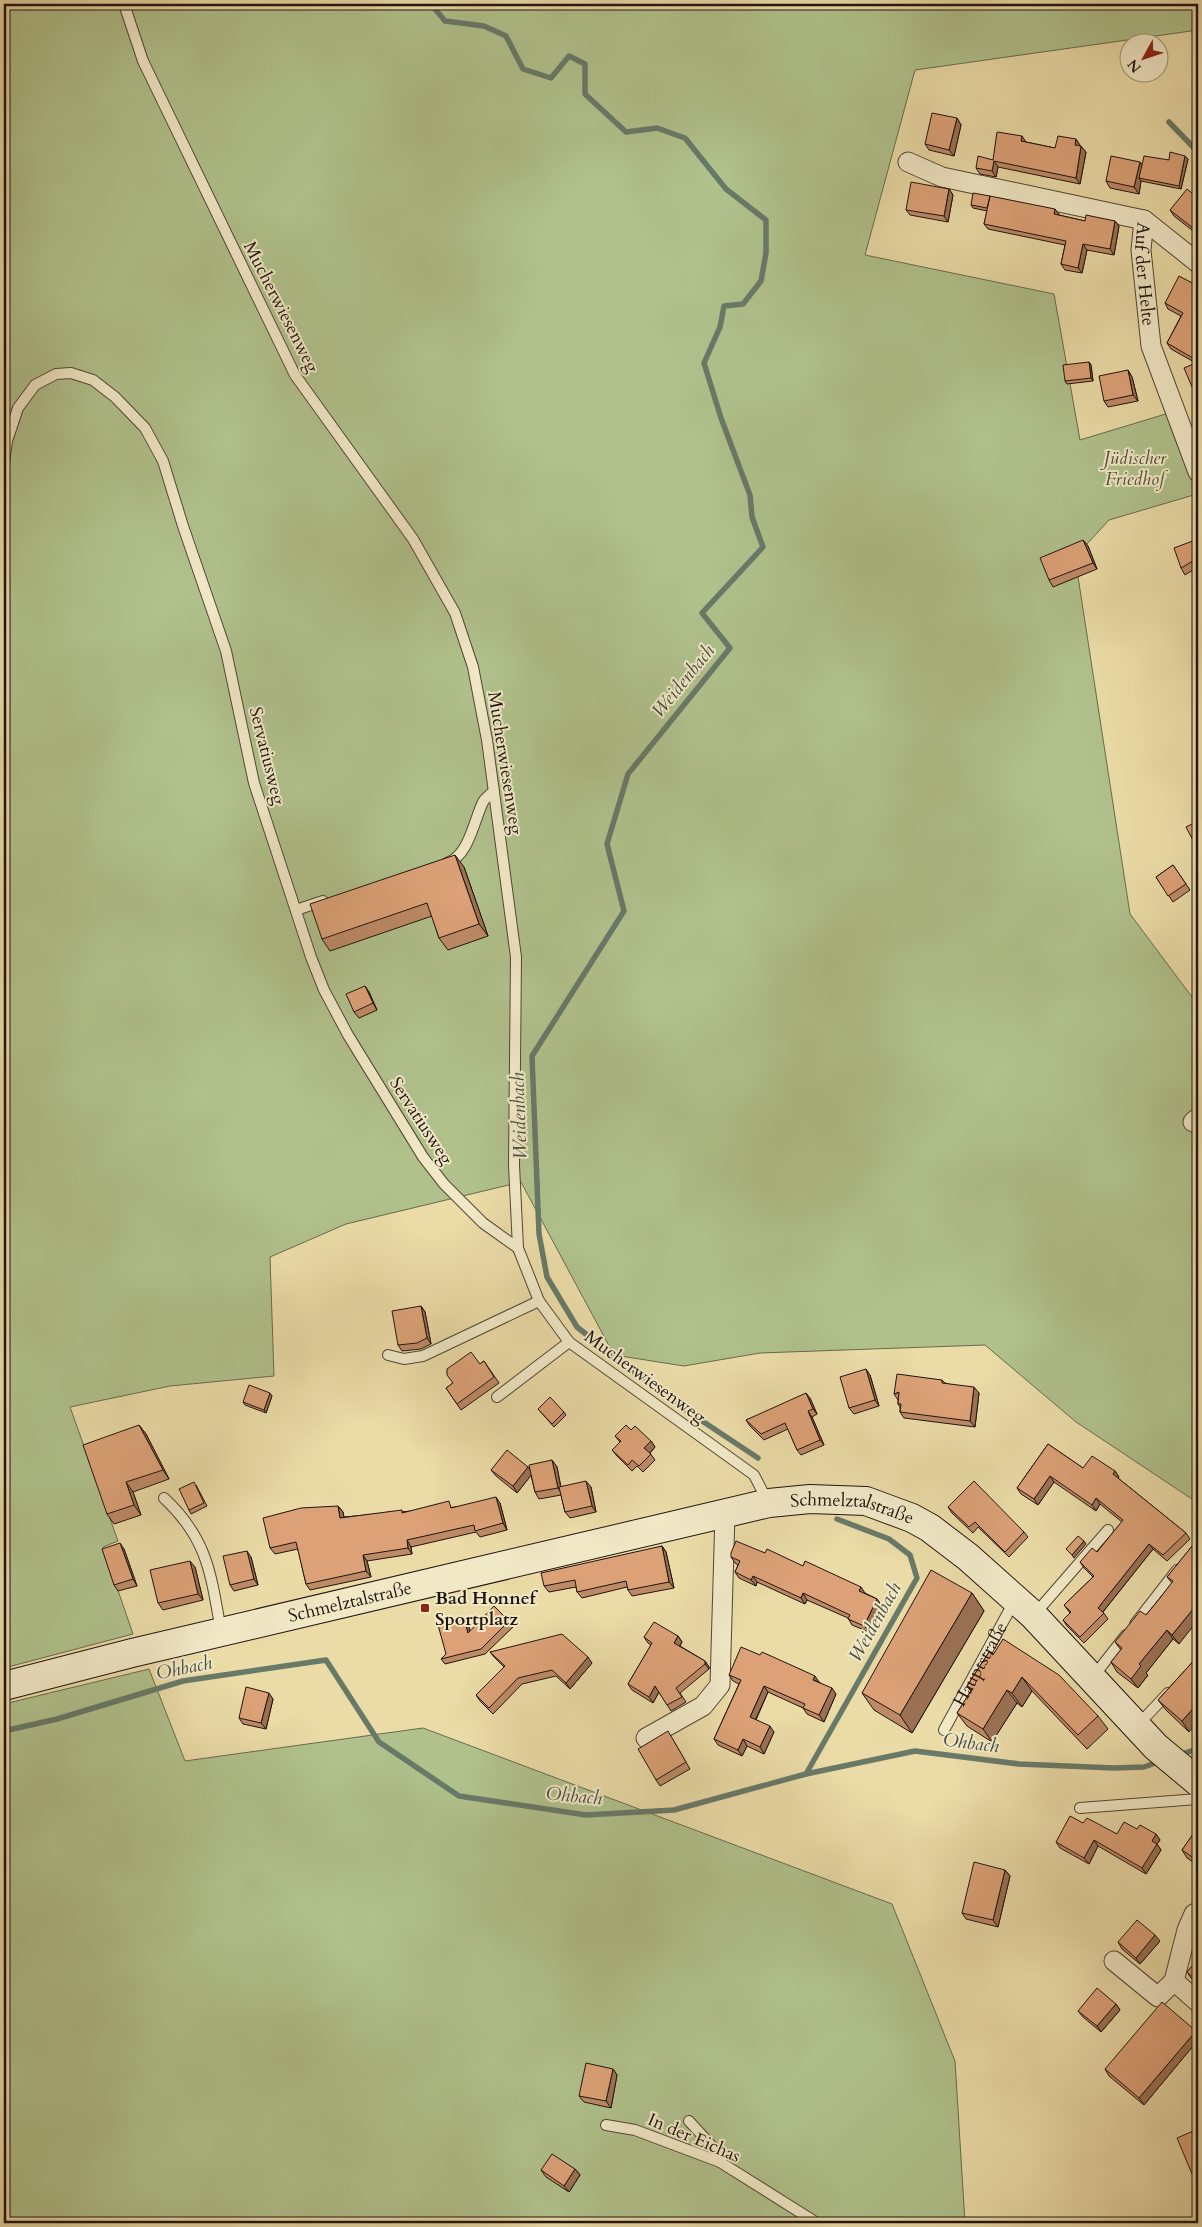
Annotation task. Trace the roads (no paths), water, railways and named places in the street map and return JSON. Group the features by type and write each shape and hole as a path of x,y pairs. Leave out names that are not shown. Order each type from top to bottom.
{"main road":[{"name":"Schmelztalstraße","path":"4,1686 221,1632 769,1503 810,1499 866,1501 912,1518 968,1557"},
{"name":"Hauptstraße","path":"968,1557 1024,1607 1138,1725 1156,1747 1190,1776"}],"street":[{"name":"Auf der Helte","path":"908,162 942,177 1144,220 1141,250 1151,346 1198,472"},
{"path":"1144,220 1198,263"},
{"path":"646,1738 703,1706 720,1685 726,1514"},
{"path":"1114,1961 1158,1997 1174,1981 1187,1930 1194,1914 1198,1912"},
{"path":"1174,1981 1198,2002"}],"lane":[{"name":"Mucherwiesenweg","path":"124,4 143,61 294,375 413,539 455,613 473,667 494,791 516,957 514,1135 518,1248 538,1301 568,1342 754,1475 769,1503"},
{"name":"Servatiusweg","path":"4,463 7,441 18,408 35,385 56,374 71,373 93,380 115,397 145,428 163,461 226,651 254,782 311,957 328,998 348,1035 423,1157 444,1184 483,1223 518,1248"},
{"path":"434,867 453,861 471,836 484,801 494,791"},
{"path":"296,910 332,898"},
{"path":"388,1355 404,1359 424,1356 538,1301"},
{"path":"497,1396 568,1342"},
{"path":"164,1498 187,1522 204,1551 212,1580 221,1632"},
{"name":"Hauptstraße","path":"944,1730 1024,1607 1108,1530"},
{"path":"1092,1677 1186,1558"},
{"path":"1138,1725 1178,1682"},
{"path":"1080,1808 1198,1799"},
{"path":"689,2120 721,2156 720,2162"},
{"name":"In der Eichas","path":"606,2125 635,2130 720,2162 817,2223"}],"waterway":[{"name":"Weidenbach","path":"431,4 445,21 484,26 506,36 523,69 551,78 569,56 585,64 585,94 626,132 657,128 685,138 726,189 766,220 766,253 761,281 743,304 724,306 720,327 704,363 721,418 750,495 752,517 763,547 702,613 730,648 628,774 607,844 624,911 532,1056 539,1234 547,1277 577,1327 666,1397 758,1458"},
{"path":"1169,122 1198,152"},
{"name":"Weidenbach","path":"806,1774 917,1578 910,1555 889,1539 837,1519"},
{"name":"Ohbach","path":"4,1731 57,1719 183,1681 326,1660 379,1742 459,1796 586,1815 674,1810 806,1774 915,1751 1019,1764 1114,1768 1144,1767 1161,1761"},
{"name":"Ohbach","path":"1179,1755 1194,1750 1198,1745"}],"place":[{"name":"Bad Honnef Sportplatz","path":"425,1608"}],"park label":[{"name":"Jüdischer Friedhof","path":"1135,468"}]}
